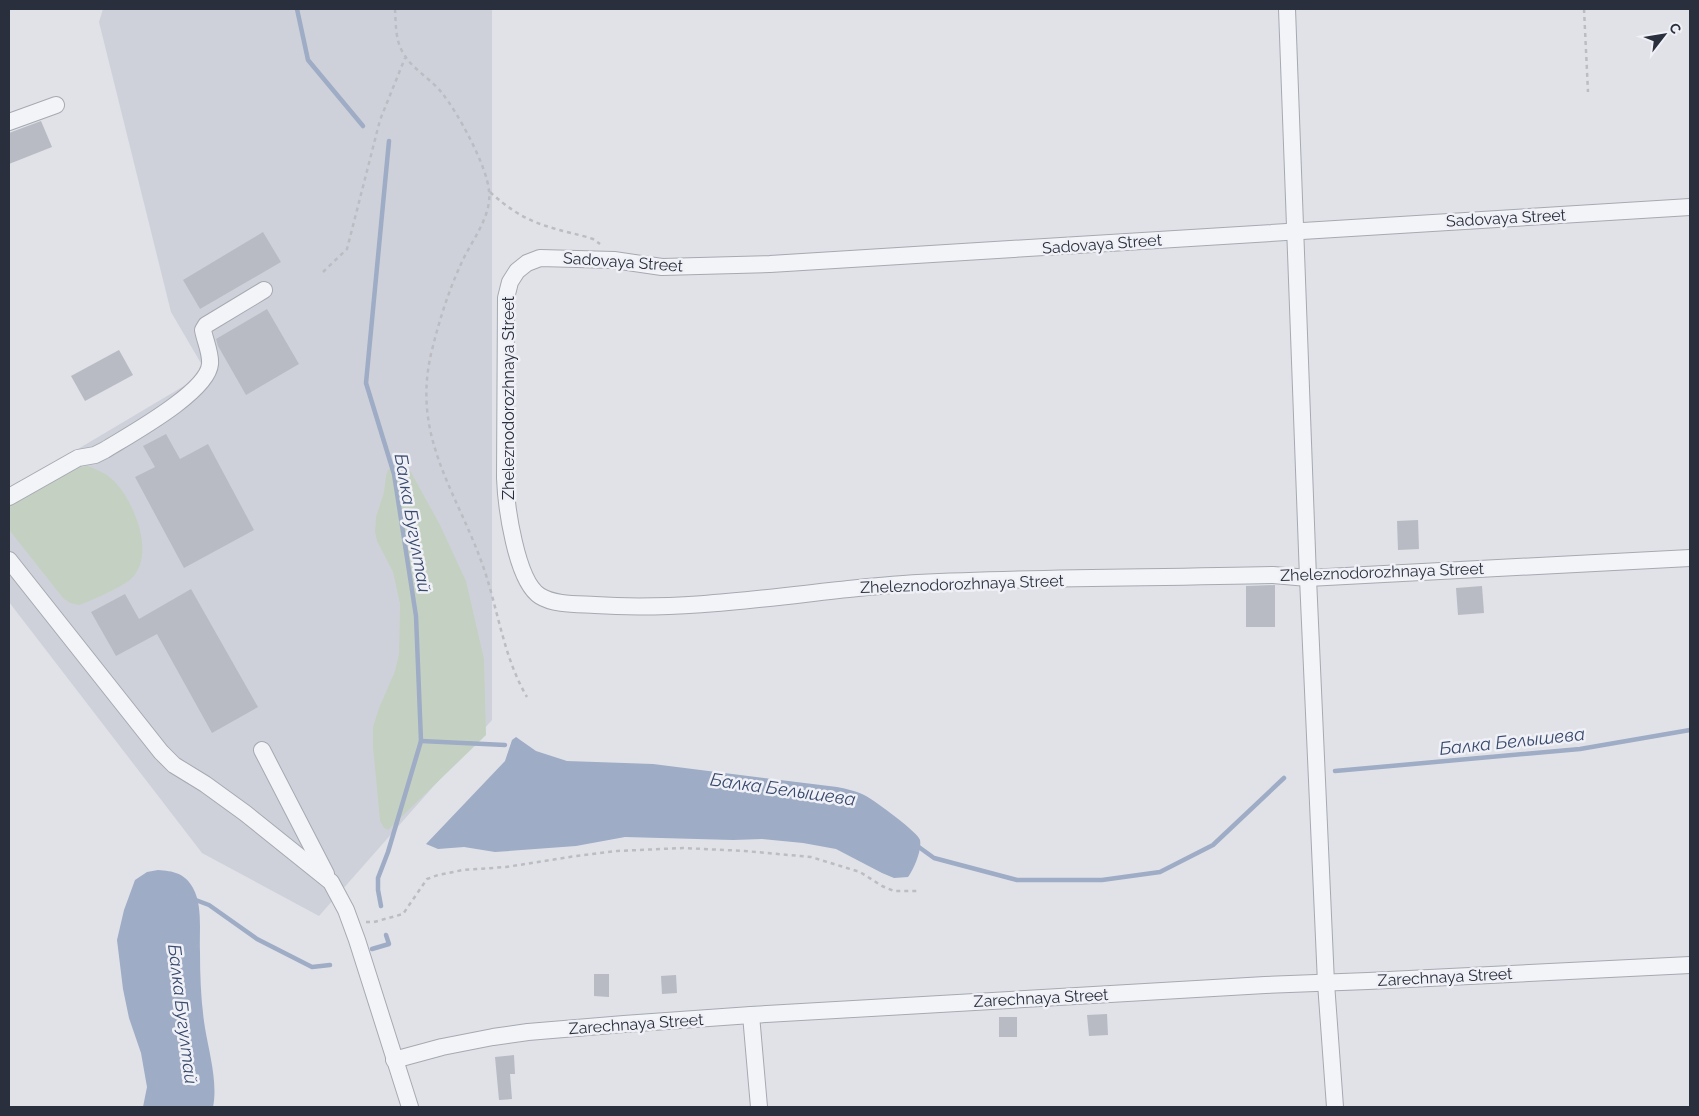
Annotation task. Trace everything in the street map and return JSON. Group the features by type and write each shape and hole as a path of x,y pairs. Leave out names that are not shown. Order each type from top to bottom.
{"street":[{"path":"1287,9 1308,578 1326,983 1335,1107"},
{"path":"9,122 56,104"},
{"name":"Sadovaya Street","path":"517,271 528,263 540,258 614,260 662,267 770,264 1690,207"},
{"name":"Zheleznodorozhnaya Street","path":"517,271 510,282 506,298 506,501 510,525 525,575 538,595 550,600 621,607 679,606 916,583 1263,576 1308,578 1690,558"},
{"path":"9,497 78,458 95,455 105,450 181,402 200,384 210,366 210,354 203,330 206,325 264,290"},
{"path":"9,560 167,758 174,765 205,784 245,813 301,856 331,882"},
{"path":"262,750 349,920 410,1107"},
{"name":"Zarechnaya Street","path":"394,1060 458,1044 528,1032 751,1015 1255,985 1690,965"},
{"path":"751,1015 759,1107"}],"path":[{"path":"395,9 396,33 405,58 442,93 452,108 481,162 490,192 487,210 461,262 445,304 433,346 427,370 428,423 447,483 486,574 504,637 518,678 527,696"},
{"path":"1584,9 1588,92"},
{"path":"322,272 347,249 380,120 405,58"},
{"path":"490,192 508,208 536,224 593,239 614,260"},
{"path":"349,920 374,922 403,914 427,880 438,875 463,870 506,867 576,856 627,851 745,850 811,857 860,872 882,886 894,890 920,891"}],"shaded area":[{"path":"103,9 492,9 492,720 319,916 202,853 9,602 9,490 189,383 202,365 171,312 99,22"}],"green space":[{"path":"395,464 404,466 411,472 440,525 466,581 484,659 486,735 388,830 384,828 380,821 373,727 395,671 399,654 400,604 393,572 377,541 375,532 376,517 384,492 386,476 388,470"},
{"path":"88,466 111,478 122,490 140,529 142,557 138,569 131,579 106,594 79,605 70,603 63,598 10,531 9,505 72,468"}],"water":[{"path":"516,737 536,751 567,761 653,764 852,790 871,799 918,836 920,840 919,854 908,877 894,878 836,849 803,843 762,839 625,837 576,846 495,852 464,847 438,849 426,844 505,761 512,740"},
{"path":"158,870 174,872 186,879 193,888 198,903 202,1000 214,1078 213,1107 143,1107 147,1087 141,1053 129,1018 123,989 117,940 124,910 135,880 147,872"}],"building":[{"path":"41,121 52,147 9,164 9,133"},
{"path":"263,232 281,262 200,309 183,280"},
{"path":"267,309 299,364 246,395 218,346 216,339"},
{"path":"119,350 133,375 85,401 71,376"},
{"path":"166,434 180,459 208,444 254,530 184,568 135,477 155,467 143,446"},
{"path":"1418,520 1419,549 1398,550 1397,521"},
{"path":"1275,585 1275,627 1246,627 1246,586"},
{"path":"1482,586 1484,613 1458,615 1456,588"},
{"path":"191,589 258,707 212,733 157,634 116,656 91,612 125,594 139,619"},
{"path":"594,974 609,974 609,997 594,996"},
{"path":"676,975 677,993 662,994 661,976"},
{"path":"1107,1014 1108,1035 1089,1036 1087,1015"},
{"path":"999,1017 1017,1017 1017,1037 999,1037"},
{"path":"514,1055 515,1074 510,1074 512,1099 499,1100 495,1057"}],"waterway":[{"name":"Балка Бугултай","path":"297,9 308,60 363,126"},
{"name":"Балка Бугултай","path":"381,906 378,878 388,852 421,741 416,616 394,474 366,383 389,141"},
{"name":"Балка Белышева","path":"1335,771 1580,749 1690,730"},
{"name":"Балка Белышева","path":"421,741 505,745"},
{"name":"Балка Белышева","path":"916,845 934,858 1017,880 1102,880 1160,872 1213,845 1284,778"},
{"name":"Балка Бугултай","path":"193,899 209,905 257,939 312,967 330,965"},
{"name":"Балка Бугултай","path":"372,949 389,944 386,935"}]}
